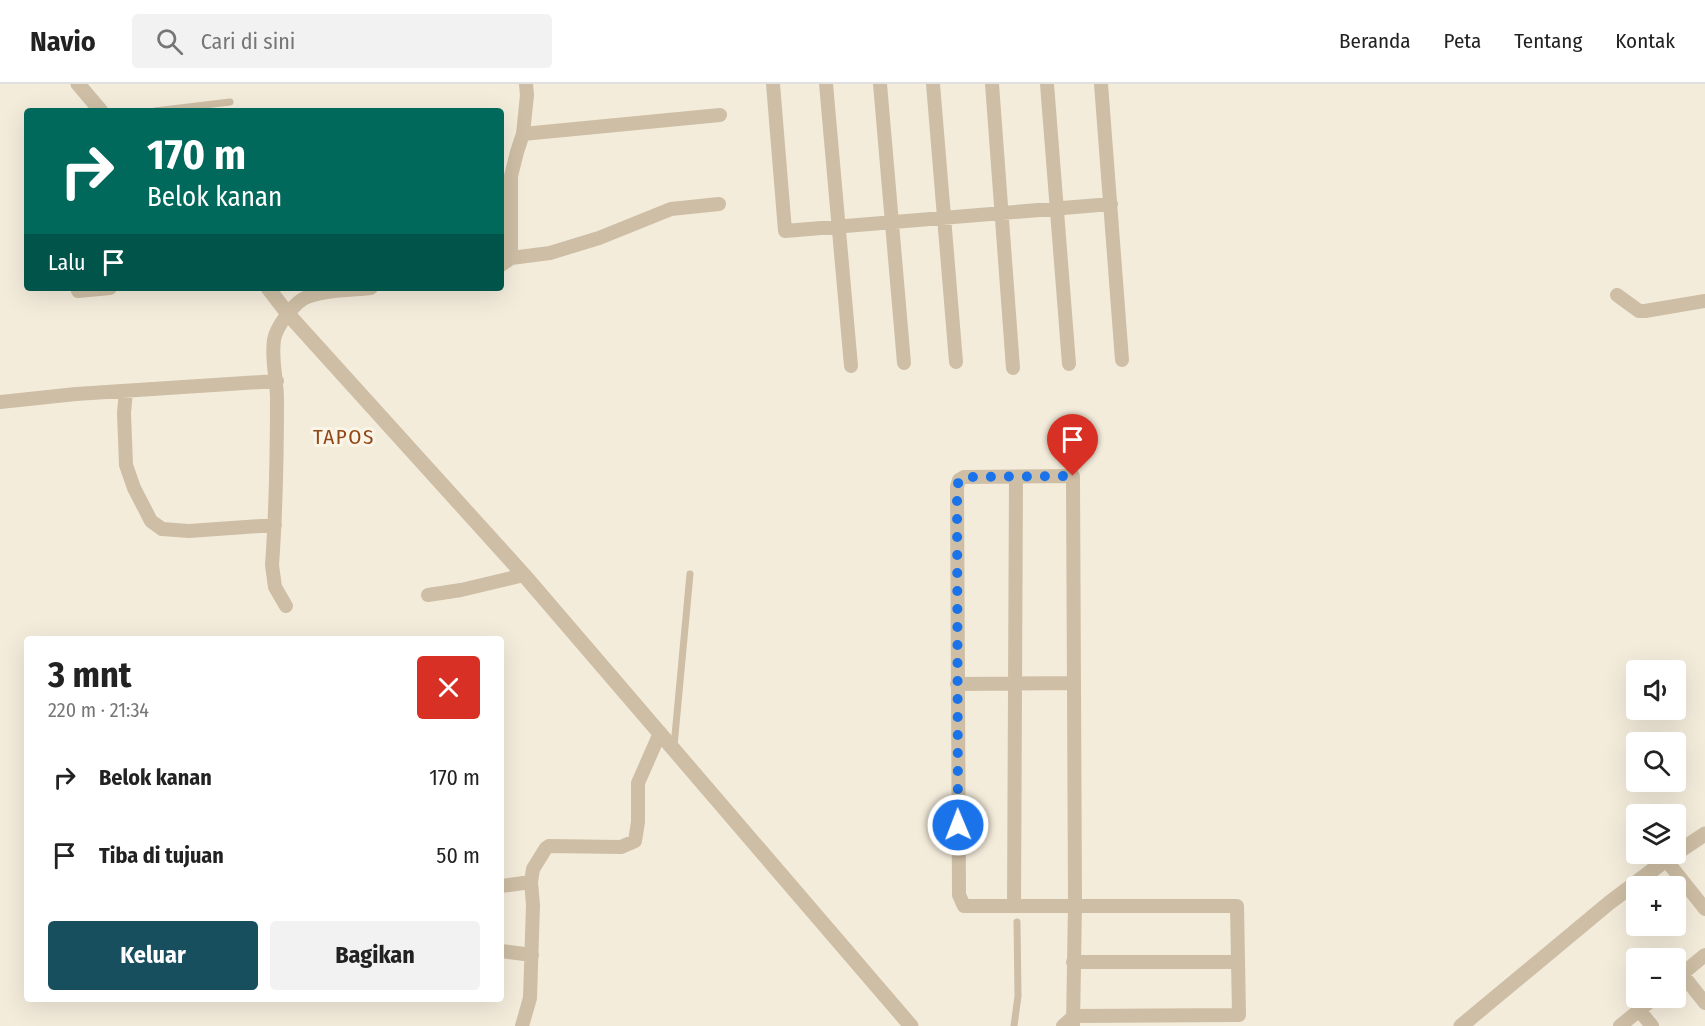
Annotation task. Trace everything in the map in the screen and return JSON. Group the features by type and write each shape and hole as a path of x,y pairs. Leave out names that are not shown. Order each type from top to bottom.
{"street":[{"path":"78,84 98,108"},
{"path":"526,84 524,134 511,176 506,261 550,253 620,230 671,209 720,204"},
{"path":"773,84 785,231 1111,204"},
{"path":"826,84 851,366"},
{"path":"880,84 904,363"},
{"path":"933,84 956,362"},
{"path":"992,84 1013,368"},
{"path":"1047,84 1069,364"},
{"path":"1101,84 1122,360"},
{"path":"524,134 720,115"},
{"path":"270,291 288,314 524,575 910,1026"},
{"path":"286,606 273,579 272,565 275,525 277,381 274,338 278,327 303,299 322,293 342,291"},
{"path":"1617,295 1639,311 1645,312 1705,302"},
{"path":"0,402 277,381"},
{"path":"126,391 124,413 126,465 134,488 152,521 162,530 275,525"},
{"path":"1016,477 964,477 959,480 957,487 959,896 964,906 1075,904 1237,906 1239,1015 1070,1023 1075,904 1073,476 1016,477"},
{"path":"1014,906 1016,477"},
{"path":"428,594 461,590 524,575"},
{"path":"957,684 1073,683"},
{"path":"522,1026 530,998 533,869 549,846 621,847 634,841 638,822 638,783 660,733"},
{"path":"1686,847 1705,834"},
{"path":"1461,1026 1609,903 1661,864"},
{"path":"1669,864 1705,909"},
{"path":"504,886 531,882"},
{"path":"504,951 532,955"},
{"path":"1686,970 1705,955"},
{"path":"1073,962 1238,962"},
{"path":"1686,983 1705,1003"},
{"path":"1620,1026 1642,1008"},
{"path":"1639,1010 1652,1026"}],"lane":[{"path":"180,108 230,102"},
{"path":"674,748 690,574"},
{"path":"1014,1026 1018,996 1017,922"}],"district":[{"name":"TAPOS","path":"344,437"}],"route":[{"path":"958,825 957,487 959,480 964,477 1073,476"}]}
